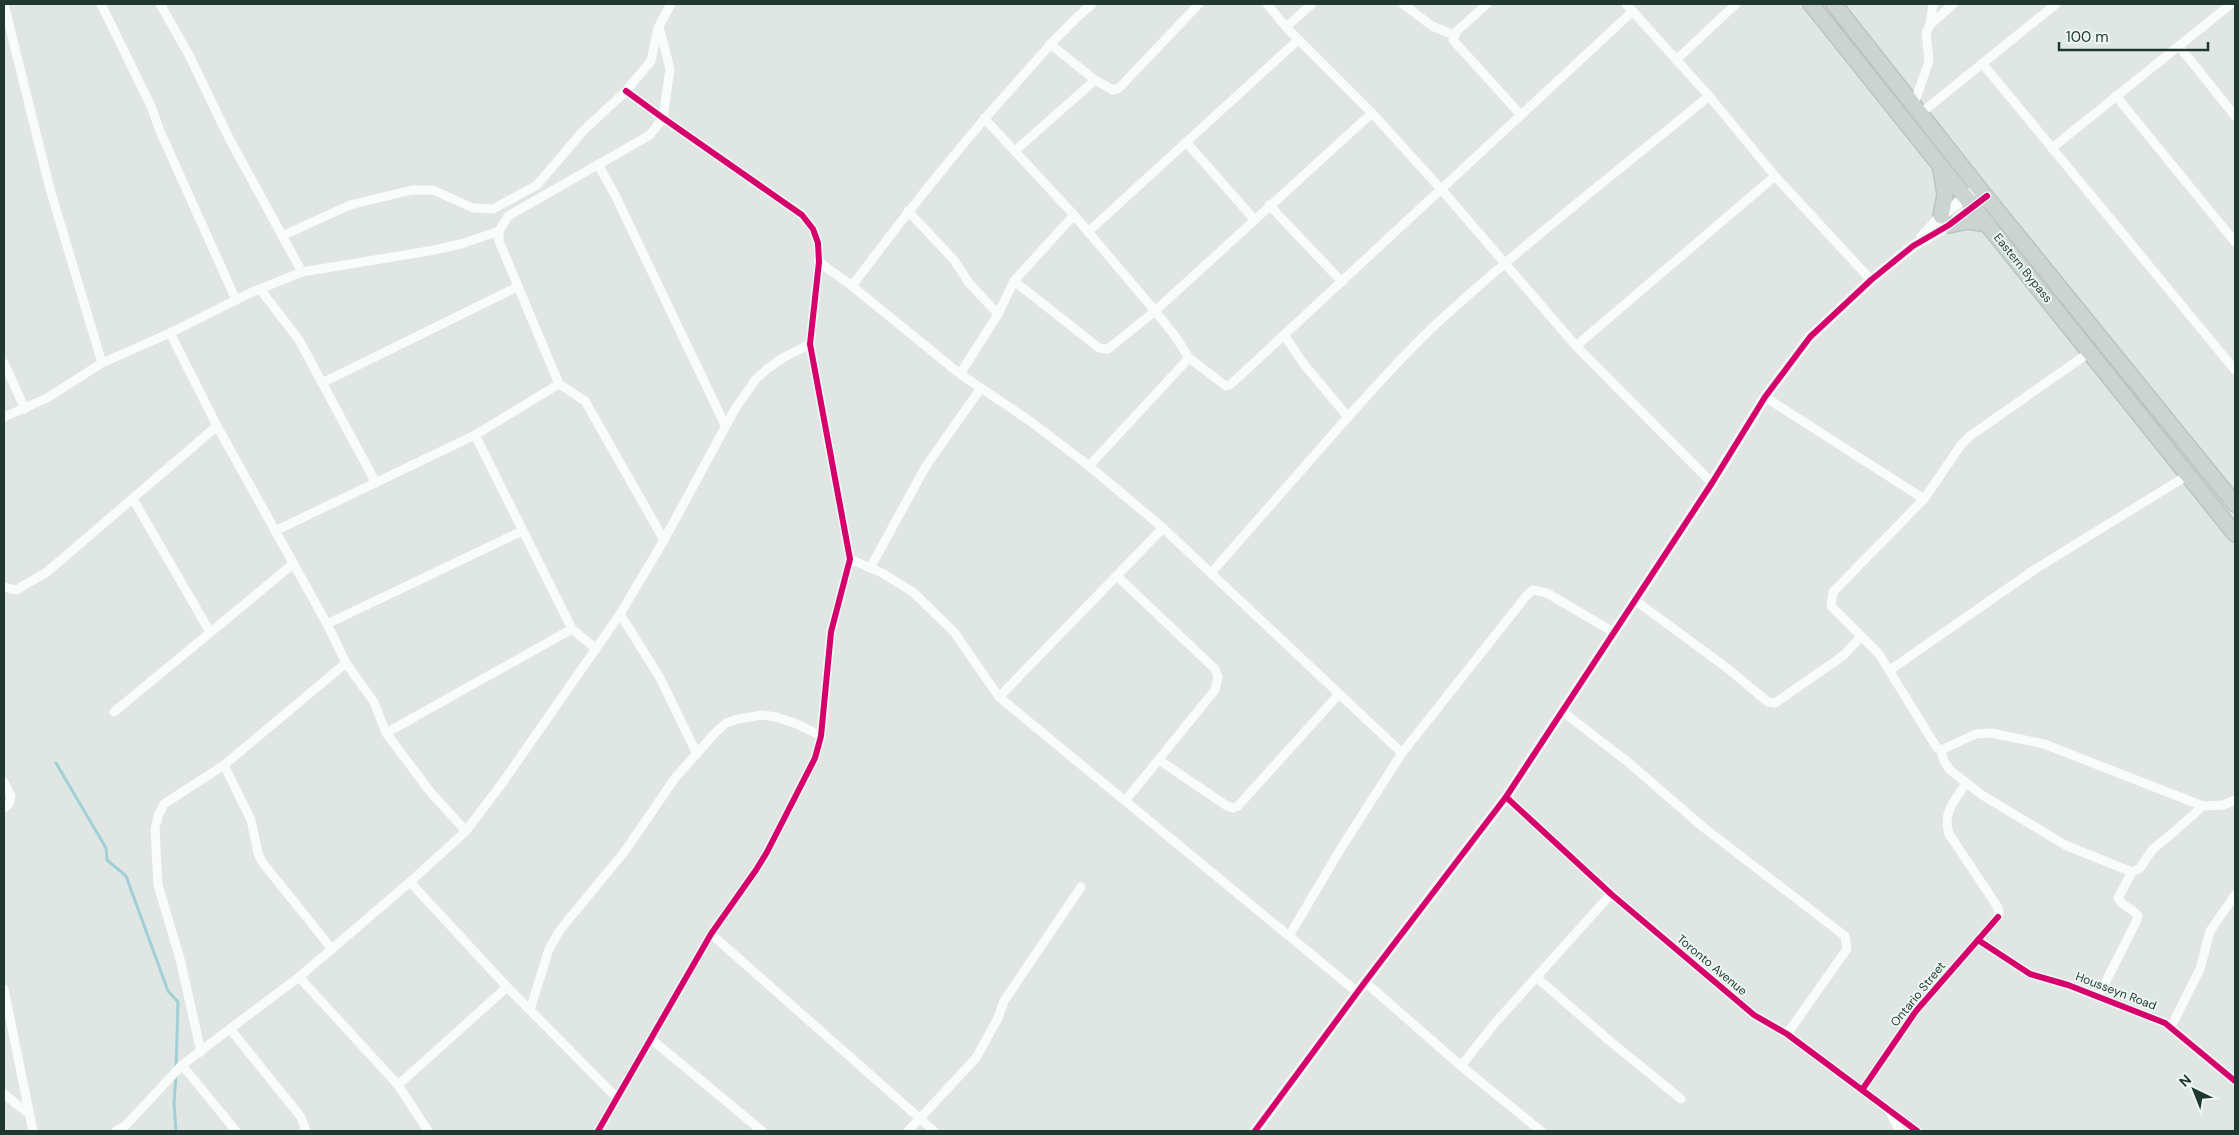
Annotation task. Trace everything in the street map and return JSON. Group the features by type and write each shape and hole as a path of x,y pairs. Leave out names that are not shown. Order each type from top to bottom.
{"main road":[{"name":"Eastern Bypass","path":"1811,4 1941,169 1988,224 2235,534"},
{"name":"Eastern Bypass","path":"1834,4 1982,192 2235,504"},
{"path":"1941,169 1945,195 1945,221 1988,224"}],"street":[{"path":"4,4 50,189 102,363"},
{"path":"101,4 151,106 160,131 236,300"},
{"path":"160,4 189,55 229,138 302,272"},
{"path":"282,236 350,205 412,190 433,190 473,208 493,209 537,185 583,131 626,90 651,61 659,26 671,4"},
{"path":"852,286 908,212 984,118 1050,44 1092,4"},
{"path":"1050,44 1095,80 1112,90 1119,88 1199,4"},
{"path":"1267,4 1298,40 1372,113 1441,189 1576,346 1712,483"},
{"path":"1286,27 1312,4"},
{"path":"1403,4 1432,26 1454,35"},
{"path":"1454,35 1487,4"},
{"path":"1676,60 1736,4"},
{"path":"1917,108 1929,61 1926,33 1930,25 1934,4"},
{"path":"1930,25 1953,4"},
{"path":"1917,108 1982,63 2056,4"},
{"path":"2052,148 2231,4"},
{"path":"984,118 1016,150 1074,215 1155,311 1175,336 1189,358 1226,386 1230,385 1342,282 1630,7 1775,176 1871,280"},
{"path":"659,26 670,69 663,118 650,135 508,216 499,231 499,241 517,288 560,384 585,401 664,540"},
{"path":"1454,35 1456,45 1520,114"},
{"path":"1088,232 1298,40"},
{"path":"2179,46 2233,110"},
{"path":"1982,63 2235,370"},
{"path":"1016,150 1095,80"},
{"path":"598,1131 711,934 767,852 815,758 821,736 831,632 850,559 810,344 819,262 818,243 813,229 802,215 626,90"},
{"path":"1211,573 1348,417 1434,326 1505,264 1708,96"},
{"path":"2116,96 2235,242"},
{"path":"1014,281 1103,350 1114,346 1155,311 1372,113"},
{"path":"1186,142 1254,219"},
{"path":"598,164 616,197 725,425"},
{"path":"1576,346 1775,176"},
{"path":"1255,1131 1357,992 1506,797 1615,633 1765,397 1810,337 1871,280 1982,192"},
{"path":"1269,206 1342,282"},
{"path":"908,212 954,260 969,283 998,314"},
{"path":"960,374 998,314 1014,281 1074,215"},
{"path":"4,417 25,409 102,363 170,334 260,289 302,272 429,251 461,244 499,231"},
{"path":"819,262 852,286 960,374 1030,421 1089,466 1163,528 1402,754"},
{"path":"322,382 517,288"},
{"path":"260,289 299,340 376,483"},
{"path":"170,334 217,426 327,624 346,664 374,702 386,733 432,794 466,831"},
{"path":"1284,335 1303,363 1348,417"},
{"path":"116,1131 126,1125 181,1066 299,977 410,882 466,831 504,782 620,614 664,540 725,425 756,379 781,359 810,344"},
{"path":"2090,352 1970,436 1924,499 1833,592 1831,606 1879,654 1934,744 1941,750 1944,761 1950,770 1966,783 2065,845 2132,872"},
{"path":"1089,466 1189,358"},
{"path":"4,364 25,409"},
{"path":"275,531 475,435 560,384"},
{"path":"870,568 926,466 981,388"},
{"path":"1765,397 1924,499"},
{"path":"4,587 16,590 47,572 217,426"},
{"path":"475,435 572,629 596,649"},
{"path":"1890,670 2037,568 2188,474"},
{"path":"133,499 210,632"},
{"path":"999,696 1163,528"},
{"path":"327,624 522,532"},
{"path":"850,559 913,592 954,632 999,696 1357,992"},
{"path":"114,712 292,564"},
{"path":"1117,576 1214,669 1218,677 1215,690 1125,801"},
{"path":"1289,936 1343,845 1402,754 1527,595 1534,590 1547,592 1615,633"},
{"path":"1636,600 1728,668 1768,702 1775,703 1844,655 1861,636"},
{"path":"620,614 660,678 697,754"},
{"path":"386,733 572,629"},
{"path":"201,1052 180,959 158,885 155,829 158,816 164,804 224,765 346,664"},
{"path":"1159,760 1227,806 1233,808 1238,806 1339,694"},
{"path":"1563,712 1628,762 1703,827 1845,936 1846,950 1787,1034"},
{"path":"530,1010 544,962 560,930 625,851 674,778 715,732 726,723 738,718 762,715 776,717 797,724 821,736"},
{"path":"1941,750 1976,734 1990,733 2044,744 2203,806 2234,803"},
{"path":"224,765 251,820 258,853 262,862 332,949"},
{"path":"4,782 11,796 9,804 4,808"},
{"name":"Ontario Street","path":"1862,1090 1916,1010 1998,917 2000,912 1949,834 1946,824 1946,816 1966,783"},
{"name":"Toronto Avenue","path":"1506,797 1610,894 1754,1015 1787,1034 1888,1107 1917,1131"},
{"path":"2098,997 2137,920 2136,912 2120,903 2118,898 2132,872 2140,868 2152,850 2203,806"},
{"path":"410,882 507,987 618,1098"},
{"path":"908,1131 976,1058 998,1018 1004,1001 1081,887"},
{"path":"1461,1066 1536,977 1610,894"},
{"path":"2171,1028 2200,969 2210,931 2235,895"},
{"path":"711,934 934,1131"},
{"name":"Housseyn Road","path":"1978,940 2030,974 2158,1020 2171,1028 2235,1081"},
{"path":"299,977 398,1085 428,1131"},
{"path":"1536,977 1681,1099"},
{"path":"1365,982 1461,1066 1541,1131"},
{"path":"398,1085 507,987"},
{"path":"4,989 33,1131"},
{"path":"230,1030 301,1117 306,1131"},
{"path":"651,1039 762,1131"},
{"path":"181,1066 236,1131"},
{"path":"4,1094 29,1114"},
{"path":"1888,1107 1900,1131"}],"waterway":[{"path":"56,763 106,848 107,860 126,876 168,991 178,1002 176,1068"},
{"path":"176,1074 174,1104 176,1131"}],"cycle path":[{"path":"598,1131 711,934 767,852 815,758 821,736 831,632 850,559 810,344 819,262 818,243 813,229 802,215 626,91"},
{"path":"1255,1131 1365,982 1506,797 1712,483 1765,397 1810,337 1871,280 1913,246 1949,225 1987,196"},
{"path":"1506,797 1611,894 1754,1015 1787,1034 1917,1131"},
{"path":"1862,1090 1916,1011 1998,917"},
{"path":"1978,940 2030,974 2068,985 2165,1023 2235,1081"}]}
